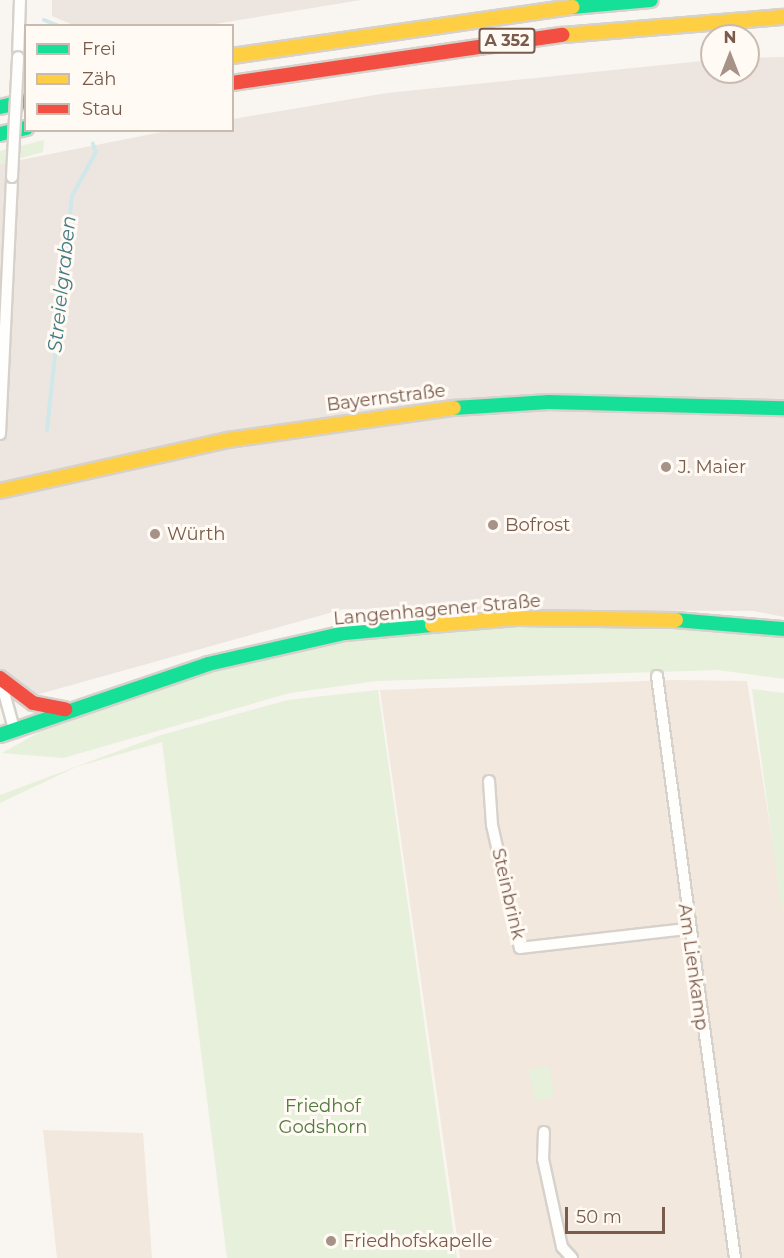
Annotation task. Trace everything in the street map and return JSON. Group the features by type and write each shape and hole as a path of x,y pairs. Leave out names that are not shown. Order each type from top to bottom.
{"main road":[{"name":"A 352","path":"234,56 511,13 651,0"},
{"name":"A 352","path":"234,83 527,38 784,17"},
{"path":"0,107 24,101"},
{"path":"0,134 24,128"},
{"name":"Bayernstraße","path":"0,491 228,440 423,411 549,402 784,408"},
{"name":"Langenhagener Straße","path":"0,735 68,709 208,664 345,633 529,618 645,618 784,629"},
{"path":"0,678 33,703 68,709"}],"street":[{"path":"0,434 20,0"},
{"name":"Am Lienkamp","path":"657,676 687,929 735,1258"},
{"path":"0,678 14,729"},
{"name":"Steinbrink","path":"489,781 492,825 520,948 687,929"},
{"path":"544,1132 543,1159 562,1247 572,1258"}],"shaded area":[{"path":"52,0 361,0 215,24 71,24 52,16"},
{"path":"784,57 784,617 754,611 344,609 0,705 0,164 162,132 234,132 234,119 387,93 700,61 700,84 760,84 760,58"},
{"path":"675,680 747,681 784,914 784,1258 460,1258 380,690"},
{"path":"43,1130 143,1133 152,1258 57,1258"}],"green space":[{"path":"44,140 43,152 0,164 0,151"},
{"path":"519,624 642,624 784,637 784,679 718,670 377,681 290,693 63,758 2,753 72,714 208,670 347,639"},
{"path":"752,689 784,693 784,914 780,900"},
{"name":"Friedhof Godshorn","path":"378,690 457,1258 227,1258 162,742 76,767 0,803 0,795 161,735 288,700"},
{"path":"549,1066 554,1098 534,1101 529,1069"}],"waterway":[{"name":"Streielgraben","path":"44,20 54,24"},
{"name":"Streielgraben","path":"47,430 72,196 96,152 93,144"}],"traffic: fast":[{"path":"572,7 651,0"},
{"path":"0,107 24,101"},
{"path":"0,134 24,128"},
{"path":"454,408 549,402 784,408"},
{"path":"676,620 784,629"},
{"path":"0,735 208,664 345,633 432,625"}],"traffic: slow":[{"path":"234,56 572,7"},
{"path":"563,35 784,17"},
{"path":"0,491 228,440 454,408"},
{"path":"432,625 517,618 676,620"}],"traffic: jam":[{"path":"234,83 563,35"},
{"path":"0,678 33,703 65,709"}],"place":[{"name":"J. Maier","path":"666,467"},
{"name":"Bofrost","path":"493,525"},
{"name":"Würth","path":"155,534"},
{"name":"Friedhofskapelle","path":"331,1241"}]}
